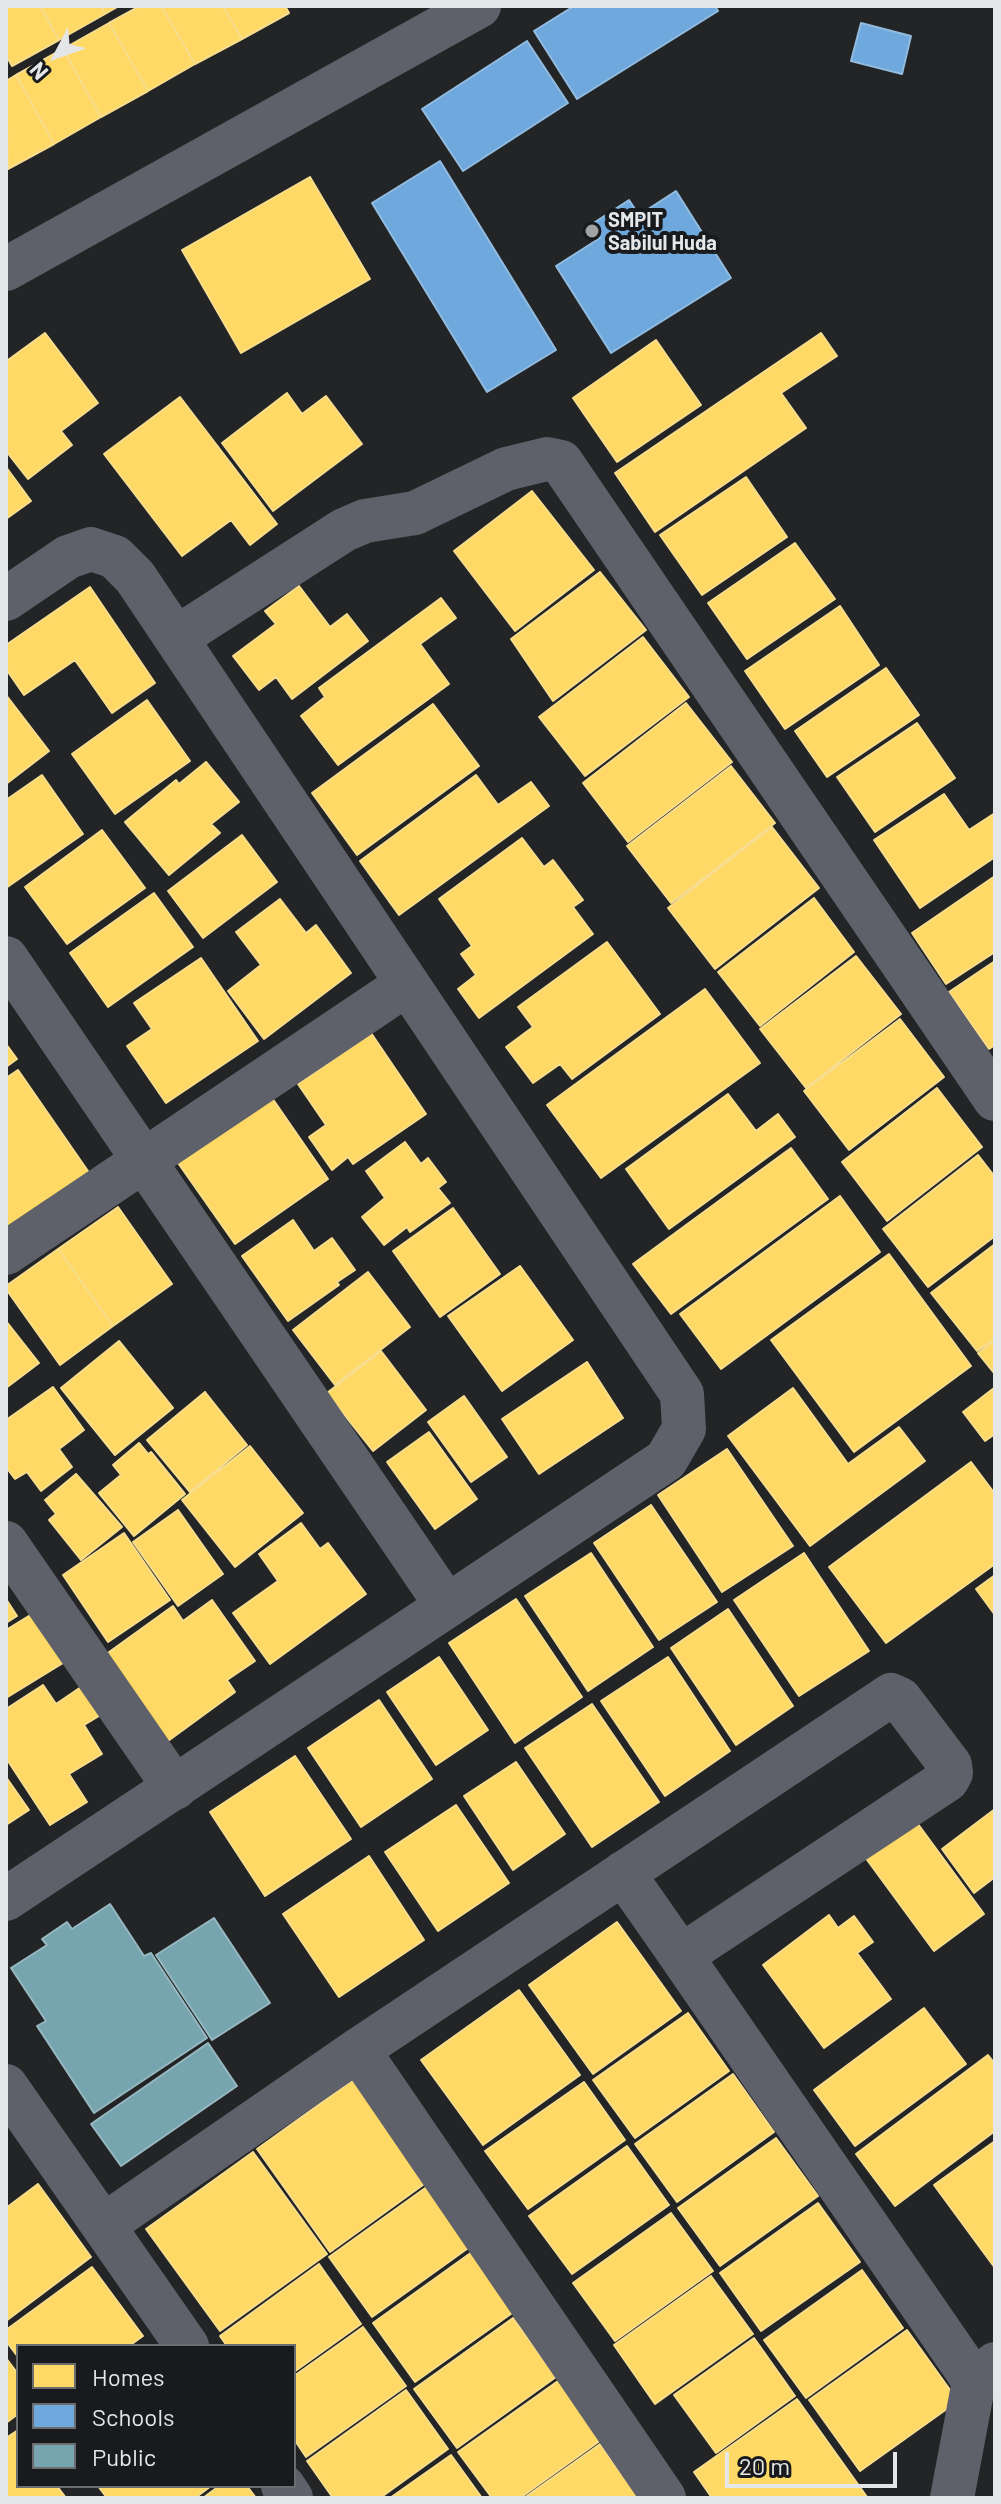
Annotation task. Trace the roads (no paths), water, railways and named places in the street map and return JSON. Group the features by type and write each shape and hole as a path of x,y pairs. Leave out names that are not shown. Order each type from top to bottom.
{"street":[{"path":"6,269 479,6"},
{"path":"176,638 344,530 365,521 415,513 506,469 547,459 561,462 995,1099"},
{"path":"6,599 68,557 91,549 115,557 135,577 682,1394 684,1429 666,1460 6,1899"},
{"path":"6,958 447,1606"},
{"path":"6,1253 407,984"},
{"path":"6,1543 175,1788"},
{"path":"104,2225 358,2050 891,1695 900,1699 950,1765 951,1773 947,1780 681,1956"},
{"path":"623,1873 984,2373 945,2492"},
{"path":"358,2050 664,2498"},
{"path":"6,2086 186,2344"}],"place":[{"name":"SMPIT Sabilul Huda","path":"592,231"}]}
